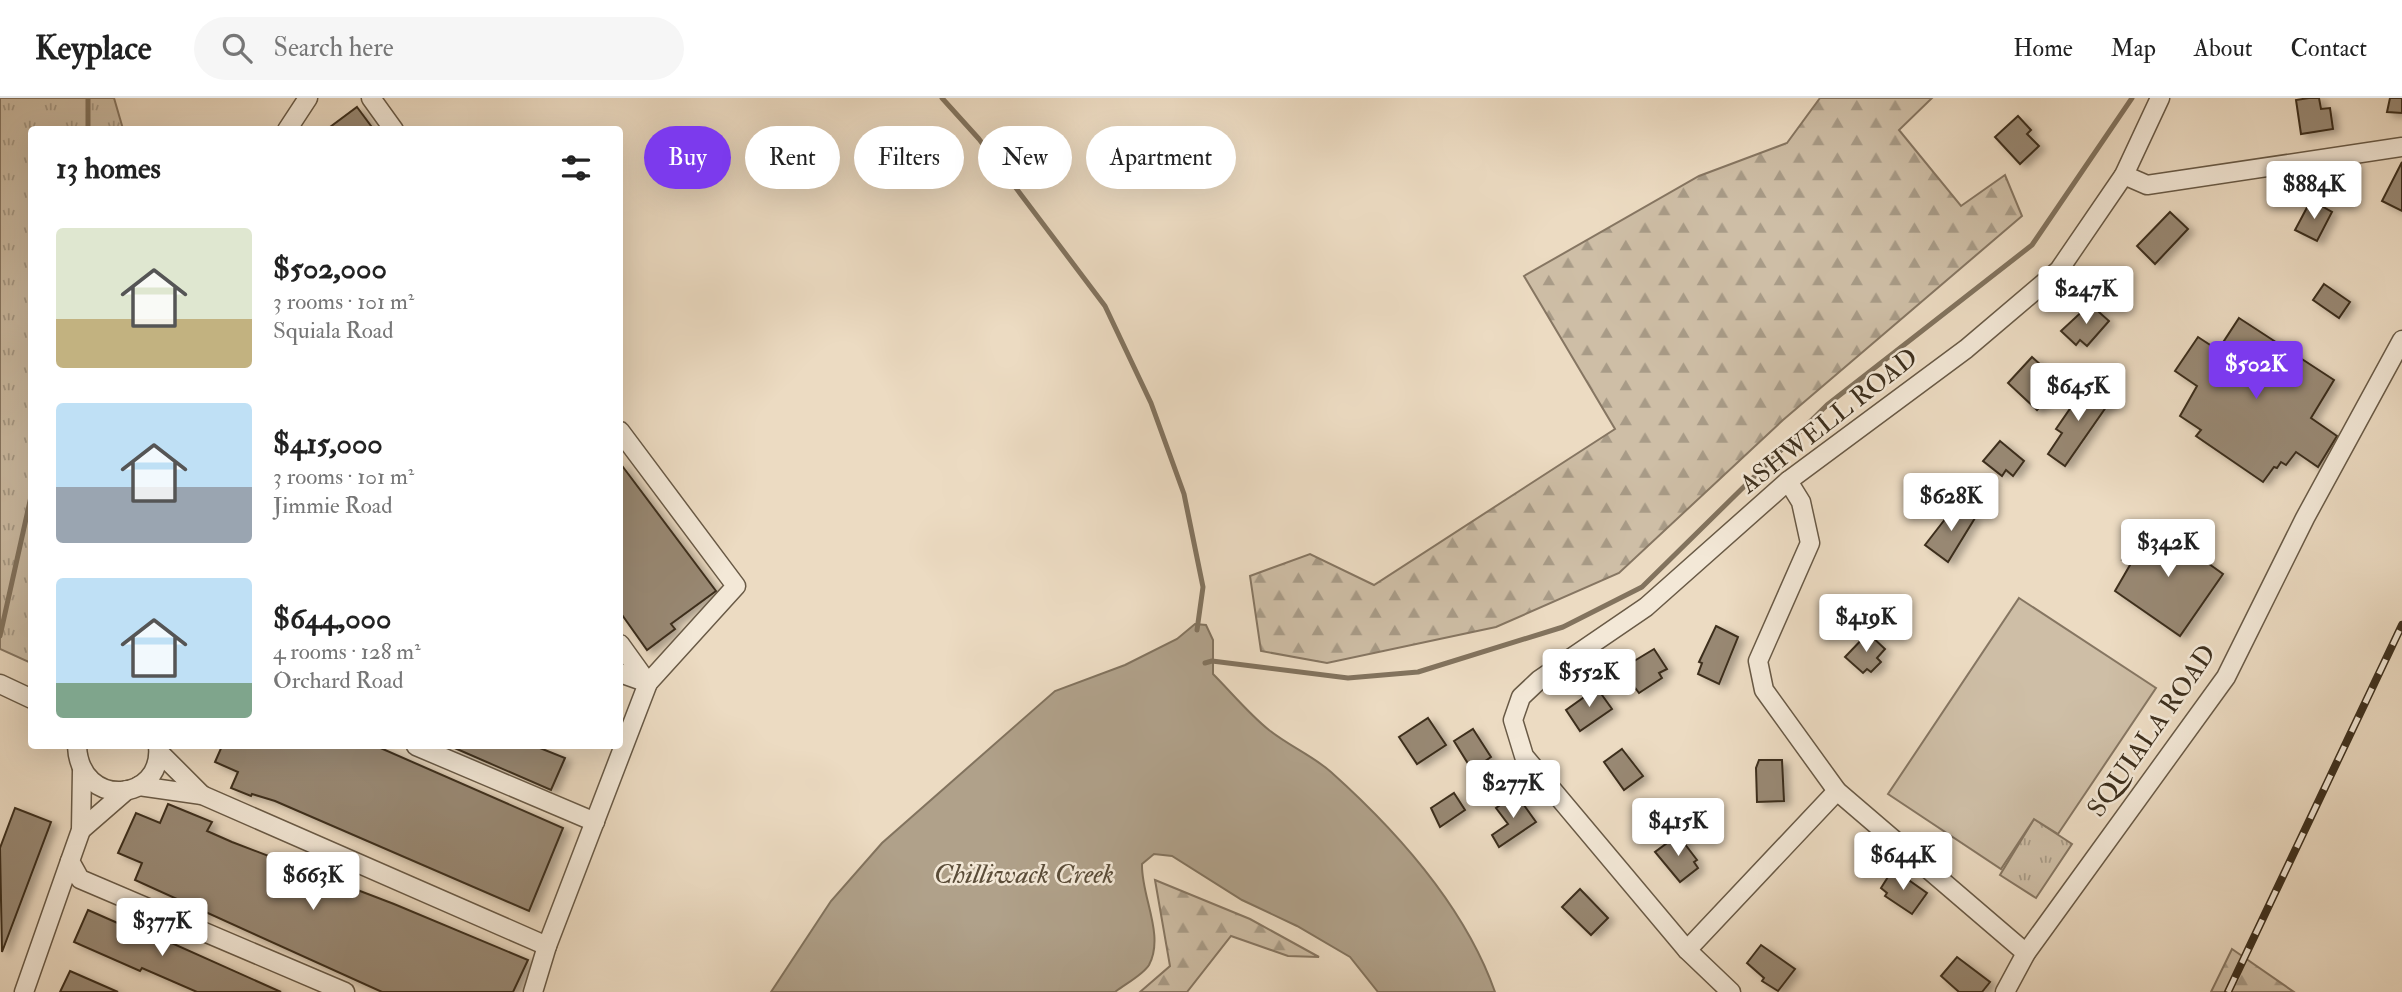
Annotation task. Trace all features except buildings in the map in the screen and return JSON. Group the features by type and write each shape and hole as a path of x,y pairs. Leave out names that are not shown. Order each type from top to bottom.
{"street":[{"path":"290,126 308,98"},
{"path":"371,98 391,126"},
{"name":"ASHWELL ROAD","path":"1687,950 1524,756 1513,720 1521,697 1539,680 1646,607 1788,481 1966,349 2059,270 2124,175 2160,98"},
{"path":"2124,175 2147,185 2402,147"},
{"name":"SQUIALA ROAD","path":"2005,992 2026,953 2226,677 2305,518 2402,340"},
{"path":"623,434 736,586 648,683 623,749"},
{"path":"1788,481 1801,502 1810,543 1758,661 1764,690 1837,791 2026,953"},
{"path":"623,648 648,683"},
{"path":"623,674 648,683"},
{"path":"0,684 28,700"},
{"path":"81,830 156,766 159,749"},
{"path":"159,749 202,794"},
{"path":"423,749 595,822"},
{"path":"533,992 547,946 623,749"},
{"path":"76,755 101,788 202,794 547,946"},
{"path":"24,992 81,830 76,755"},
{"path":"1731,992 1687,950 1837,791"},
{"path":"70,861 80,879 345,992"}],"green space":[{"path":"0,98 114,98 122,126 28,126 28,662 0,649"},
{"path":"1820,98 1932,98 1899,130 1961,206 2005,175 2022,216 1783,420 1619,573 1496,627 1327,663 1261,651 1250,576 1310,554 1374,585 1615,429 1524,276 1699,176 1787,143"},
{"path":"2019,598 2156,688 2058,834 2034,819 2001,869 1888,794"},
{"path":"2034,819 2072,844 2036,898 2000,875"},
{"path":"1155,880 1250,919 1319,957 1288,956 1231,936 1187,992 1140,992 1170,966"},
{"path":"2232,949 2294,992 2211,992"}],"water":[{"name":"Chilliwack Creek","path":"1195,624 1206,625 1213,640 1213,674 1262,724 1324,766 1356,795 1427,873 1466,930 1495,992 1378,992 1350,957 1297,926 1242,900 1172,856 1154,854 1142,864 1154,928 1153,953 1146,969 1115,992 771,992 831,901 882,843 1055,691 1125,665 1177,639"}],"waterway":[{"path":"88,98 88,126"},
{"path":"942,98 979,139 1105,306 1151,403 1184,494 1203,587 1197,630"},
{"path":"1205,663 1212,661 1348,678 1418,672 1563,627 1642,587 1827,405 2032,245 2132,98"},
{"path":"0,636 28,510"}],"railway":[{"path":"2228,992 2402,625"}]}
